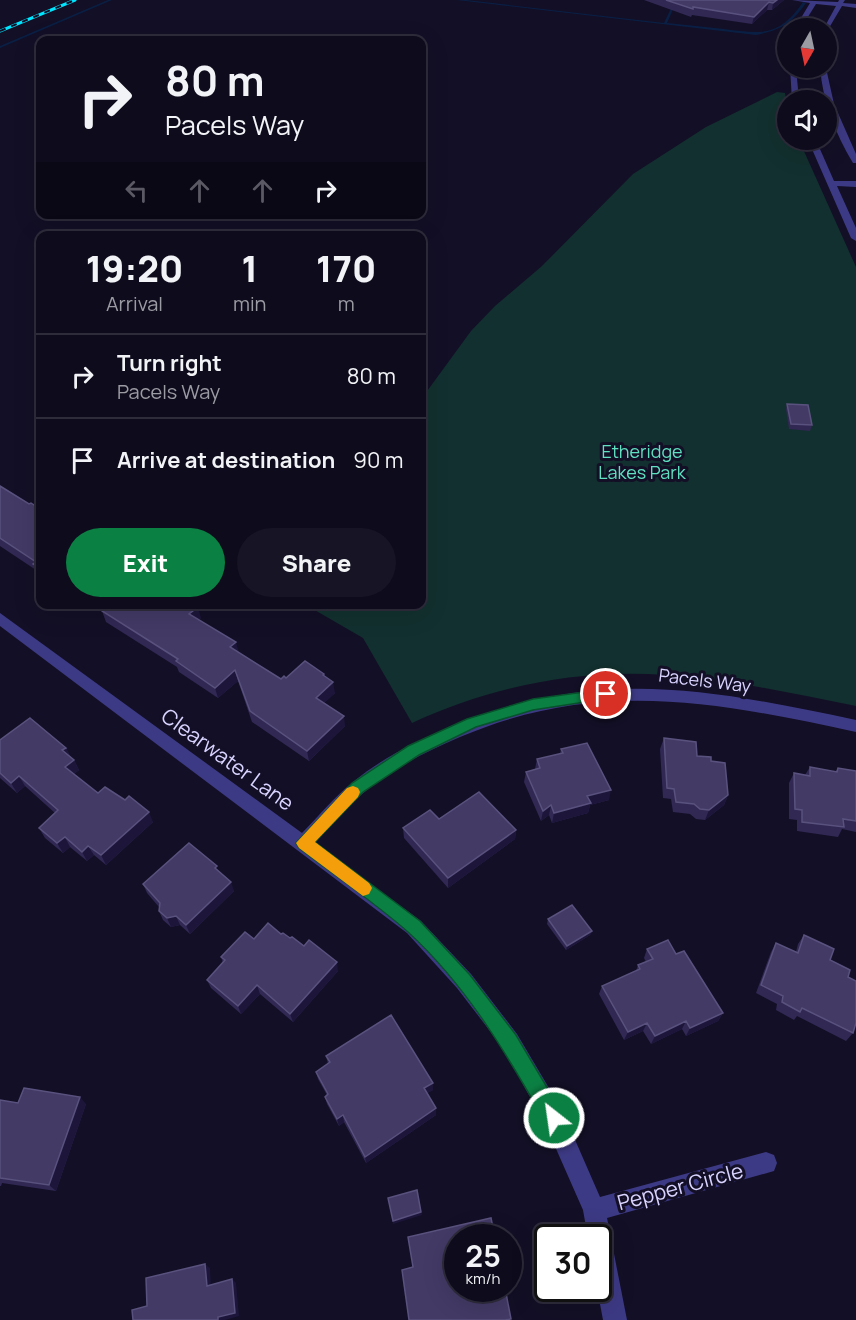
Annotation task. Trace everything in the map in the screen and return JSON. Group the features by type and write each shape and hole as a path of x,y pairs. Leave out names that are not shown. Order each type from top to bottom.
{"street":[{"path":"795,0 841,2 856,6"},
{"path":"804,18 814,1"},
{"path":"833,18 841,2"},
{"path":"825,78 830,103 844,140 856,161"},
{"path":"817,150 856,238"},
{"path":"833,183 856,184"},
{"name":"Clearwater Lane","path":"0,618 414,927 464,981 510,1041 554,1118 594,1210 615,1320"},
{"name":"Pacels Way","path":"304,843 357,788 413,751 472,723 533,704 587,695 643,693 699,696 856,726"},
{"name":"Pepper Circle","path":"594,1210 766,1163"}],"green space":[{"name":"Etheridge Lakes Park","path":"777,92 777,150 803,150 856,267 856,706 714,680 666,675 600,675 536,683 504,690 473,699 412,723 363,638 313,609 426,609 426,393 471,331 495,306 542,266 633,174 706,127"}],"building":[{"path":"666,0 777,0 773,3 769,2 754,17 693,7 693,9"},
{"path":"787,404 808,405 812,425 791,424"},
{"path":"0,486 36,506 36,562 0,538"},
{"path":"105,609 195,609 189,614 236,642 230,647 281,679 284,676 286,678 305,661 324,674 333,682 316,698 344,716 307,751 250,711 235,670 215,688 176,661 178,659 102,611"},
{"path":"30,718 66,748 62,750 74,760 65,767 98,793 105,787 125,800 129,796 149,812 101,855 88,846 82,852 65,837 57,843 39,828 58,810 19,776 11,783 0,773 0,740"},
{"path":"664,738 696,742 697,756 711,757 711,761 725,763 728,795 709,810 700,809 694,804 676,802 674,789 667,788"},
{"path":"587,743 611,790 587,796 591,803 554,813 551,805 543,811 526,772 540,768 537,759 563,753 561,749"},
{"path":"810,767 837,772 838,768 856,771 856,821 843,819 844,827 802,822 802,810 795,809 794,773 810,776"},
{"path":"479,792 516,830 448,878 403,828 430,810 439,819"},
{"path":"189,843 217,866 215,868 231,882 186,925 176,916 167,918 159,911 160,903 143,884"},
{"path":"572,905 592,931 567,946 548,919"},
{"path":"268,923 281,934 292,937 304,946 309,940 337,962 290,1014 257,985 238,1006 207,980 225,960 221,957 245,932 254,939"},
{"path":"804,935 834,949 830,960 850,970 848,977 856,981 856,1023 853,1033 802,1008 800,1012 782,1002 783,996 761,985 776,943 798,953"},
{"path":"668,940 676,954 684,951 723,1013 690,1028 686,1021 655,1036 647,1023 628,1032 602,986 640,969 638,965 653,959 647,949"},
{"path":"391,1015 433,1083 424,1088 436,1108 365,1157 343,1115 337,1119 325,1097 328,1094 316,1072 330,1062 326,1056"},
{"path":"24,1088 80,1097 49,1185 0,1178 0,1100 18,1103"},
{"path":"417,1190 421,1212 393,1221 388,1198"},
{"path":"491,1218 492,1224 465,1224"},
{"path":"444,1229 444,1302 508,1302 511,1319 409,1320 402,1270 413,1267 408,1237"},
{"path":"205,1264 207,1286 232,1279 235,1313 218,1317 218,1320 133,1320 132,1310 147,1306 146,1278"}],"waterway":[{"path":"0,47 111,0"},
{"path":"458,0 756,34 772,31 784,25 794,17 804,3"},
{"path":"665,23 676,0"}],"railway":[{"path":"0,31 75,0"}],"slow traffic":[{"path":"353,792 304,843 363,888"}],"route":[{"path":"554,1118 510,1041 464,981 414,927 304,843 357,788 413,751 472,723 533,704 606,694"}]}
